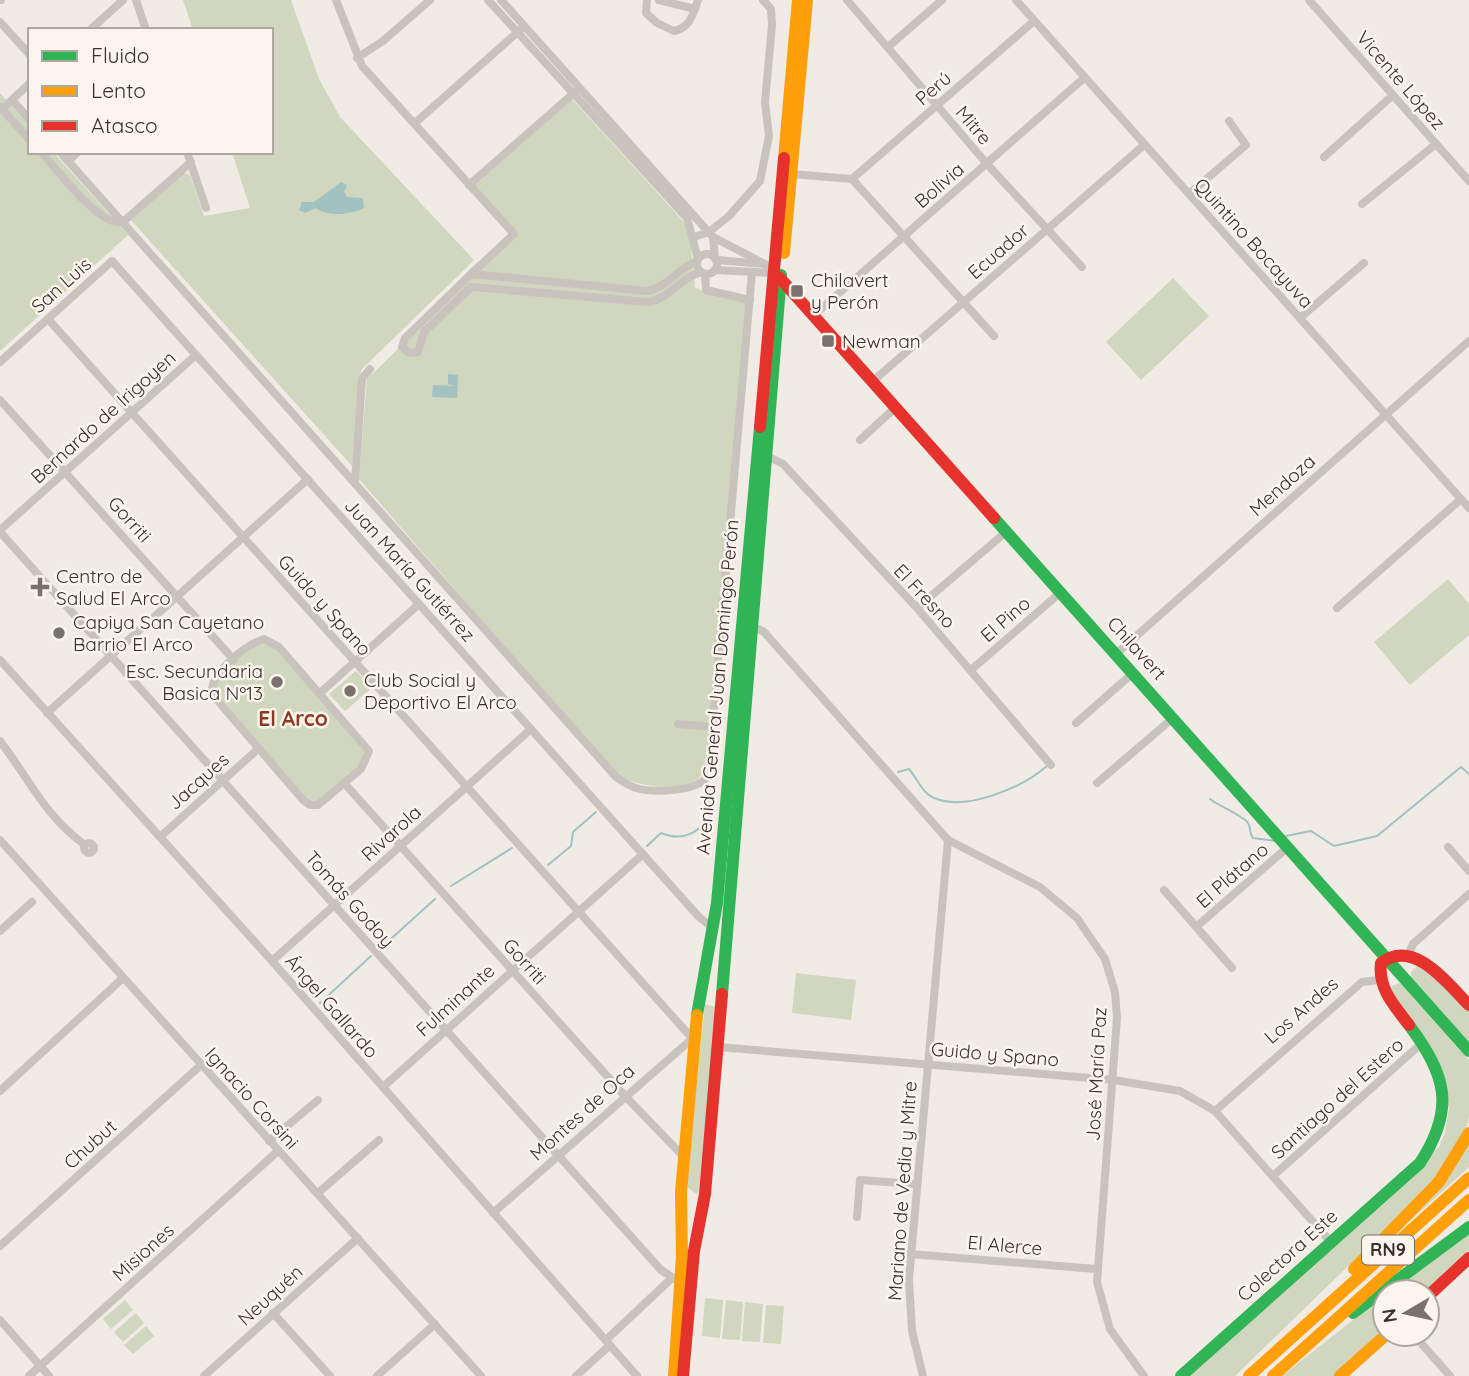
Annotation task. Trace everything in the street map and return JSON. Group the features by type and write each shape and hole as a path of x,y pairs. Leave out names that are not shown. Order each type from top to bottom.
{"main road":[{"name":"Avenida General Juan Domingo Perón","path":"674,1376 676,1280 692,1037 714,929 798,0"},
{"name":"Avenida General Juan Domingo Perón","path":"683,1376 694,1251 705,1194 767,456 773,272 791,174 807,0"},
{"name":"Chilavert","path":"773,272 873,380 1469,1051"},
{"path":"1408,955 1398,972 1387,980 1380,980 1381,963 1386,957 1408,955 1431,967 1469,1005"},
{"name":"Colectora Este","path":"1181,1376 1420,1163 1440,1133 1446,1107 1441,1082 1422,1043 1393,1005 1380,980"},
{"path":"698,1004 712,997 721,1006"},
{"path":"1306,1323 1439,1182 1469,1133"},
{"name":"RN9","path":"1249,1376 1469,1178"},
{"path":"681,1192 692,1201 705,1194"},
{"name":"RN9","path":"1273,1376 1469,1200"},
{"path":"1298,1352 1469,1227"},
{"path":"1441,1284 1469,1258"},
{"path":"1340,1376 1371,1348"}],"street":[{"path":"92,28 123,0"},
{"path":"136,0 145,28"},
{"path":"336,0 357,58 514,234 405,338 402,347 406,352 415,353 421,349 424,332 471,287 649,302 667,295 691,275 703,273 716,263 773,272"},
{"path":"357,58 383,41 430,0"},
{"path":"488,0 521,29 687,218 706,290 750,300"},
{"path":"648,0 646,13 657,23 674,31 690,21 698,0"},
{"path":"659,0 684,3 695,9"},
{"path":"694,237 711,234 746,201 760,181 769,136 765,102 772,25 771,9 763,0"},
{"name":"Mitre","path":"847,0 987,164 1082,267"},
{"path":"888,47 942,0"},
{"name":"Quintino Bocayuva","path":"1016,0 1469,508"},
{"name":"Vicente López","path":"1309,0 1469,181"},
{"path":"503,1 521,29"},
{"name":"Perú","path":"852,179 1034,21"},
{"path":"0,22 28,53"},
{"path":"415,123 521,29"},
{"name":"Bolivia","path":"814,315 1084,78"},
{"path":"28,85 1,108 28,137"},
{"path":"575,91 711,234 773,272"},
{"path":"469,185 575,91"},
{"path":"1324,157 1393,95"},
{"path":"12,100 28,118"},
{"path":"1189,194 1246,145 1229,121"},
{"path":"1362,204 1436,144"},
{"name":"Ecuador","path":"873,380 1144,145"},
{"path":"43,154 102,218 116,223 123,222 191,162"},
{"path":"62,154 616,777 646,790 702,783 708,776 752,272"},
{"path":"68,161 76,154"},
{"path":"188,154 206,208"},
{"path":"791,174 852,179 994,336"},
{"path":"711,234 716,263"},
{"path":"471,274 647,291 655,290 686,265 707,254 716,263 752,272 773,272"},
{"name":"San Luis","path":"0,362 112,261"},
{"name":"Juan María Gutiérrez","path":"112,261 699,917 714,929"},
{"path":"1300,318 1364,263"},
{"name":"Guido y Spano","path":"48,319 692,1037"},
{"name":"Mendoza","path":"1116,654 1469,341"},
{"name":"Bernardo de Irigoyen","path":"0,531 197,355"},
{"path":"355,482 362,379 370,369"},
{"name":"Gorriti","path":"0,400 234,660"},
{"path":"860,440 896,407"},
{"name":"El Fresno","path":"767,456 783,464 917,608 1051,765"},
{"path":"47,713 308,479"},
{"path":"1337,608 1461,499"},
{"name":"Tomás Godoy","path":"0,531 661,1270 676,1280"},
{"path":"917,608 1006,532"},
{"name":"El Pino","path":"971,670 1061,592"},
{"path":"320,693 419,604"},
{"name":"José María Paz","path":"753,626 774,642 948,841 1040,887 1067,908 1087,929 1105,959 1115,992 1114,1080 1096,1269 1099,1297 1110,1329 1144,1376"},
{"path":"270,640 320,693 369,751 366,763 345,784 326,800 310,805 212,694 211,686 215,678 255,642 270,640"},
{"name":"Ángel Gallardo","path":"0,660 272,961 637,1376"},
{"path":"1076,723 1133,673"},
{"path":"1097,783 1173,718"},
{"path":"678,724 712,727"},
{"name":"Rivarola","path":"272,961 531,729"},
{"path":"0,741 41,804 85,845"},
{"name":"Jacques","path":"160,837 258,749"},
{"name":"Gorriti","path":"345,784 625,1096 684,1157"},
{"name":"Ignacio Corsini","path":"0,840 481,1376"},
{"name":"Mariano de Vedia y Mitre","path":"923,1376 912,1331 910,1254 948,841"},
{"name":"El Plátano","path":"1196,927 1283,841"},
{"path":"1448,847 1469,871"},
{"name":"Fulminante","path":"383,1087 643,854"},
{"path":"1164,890 1232,968"},
{"path":"1408,955 1413,944 1469,894"},
{"path":"0,931 32,902"},
{"path":"0,1091 123,978"},
{"name":"Los Andes","path":"1215,1111 1362,982 1380,980"},
{"name":"Montes de Oca","path":"493,1213 692,1037"},
{"name":"Santiago del Estero","path":"1273,1176 1422,1043"},
{"name":"Guido y Spano","path":"718,1047 1114,1080 1180,1091 1215,1111 1330,1241"},
{"name":"Chubut","path":"0,1246 201,1065"},
{"path":"269,1141 318,1100"},
{"path":"318,1194 379,1140"},
{"name":"Misiones","path":"29,1376 278,1151"},
{"path":"857,1217 860,1180 915,1184"},
{"name":"Neuquén","path":"204,1376 358,1238"},
{"name":"El Alerce","path":"910,1254 1096,1269"},
{"path":"576,1376 608,1342 676,1280"},
{"path":"273,1313 330,1376"},
{"path":"0,1320 49,1376"},
{"path":"377,1376 435,1324"},
{"path":"1425,1348 1450,1376"}],"green space":[{"path":"183,0 291,0 319,79 340,117 474,260 361,370 352,466 131,220 183,172 190,175 204,216 250,208 233,154 273,154 273,28 192,28"},
{"path":"0,93 28,124 28,154 55,154 128,235 0,351"},
{"path":"572,99 683,221 690,237 695,287 707,294 744,300 747,306 704,772 697,780 674,787 634,782 614,773 359,479 367,379 517,234 474,186"},
{"path":"1173,278 1209,316 1141,380 1106,342"},
{"path":"1448,579 1469,604 1469,635 1410,685 1374,642"},
{"path":"265,643 275,648 365,751 361,765 321,800 307,800 215,691 217,684 235,662 250,650"},
{"name":"Club Social y Deportivo El Arco","path":"356,671 372,688 345,711 329,694"},
{"path":"1418,966 1429,972 1469,1012 1469,1042 1411,977 1411,972"},
{"path":"796,973 856,980 851,1020 792,1013"},
{"path":"1400,983 1469,1060 1469,1115 1455,1152 1411,1205 1235,1376 1188,1376 1439,1147 1445,1133 1449,1108 1390,990 1392,986"},
{"path":"705,1004 716,1007 699,1192 696,1194 686,1186"},
{"path":"1469,1141 1469,1167 1391,1238"},
{"path":"1469,1230 1469,1252 1441,1279 1407,1278"},
{"path":"705,1298 723,1300 720,1338 702,1336"},
{"path":"125,1300 133,1310 111,1329 103,1319"},
{"path":"726,1300 743,1302 740,1340 722,1339"},
{"path":"745,1302 763,1304 760,1342 742,1341"},
{"path":"766,1305 784,1306 781,1344 763,1343"},
{"path":"1371,1306 1371,1344 1336,1376 1282,1376"},
{"path":"136,1313 144,1323 123,1342 114,1332"},
{"path":"146,1326 154,1336 133,1354 124,1345"}],"water":[{"path":"341,182 347,185 344,192 347,197 363,198 364,208 340,214 327,213 316,208 305,213 299,210 302,202 314,202"},
{"path":"448,374 458,375 457,398 432,397 433,385 454,386 448,384"}],"waterway":[{"path":"898,772 909,769 923,789 934,798 947,802 962,802 1009,789 1047,766"},
{"path":"1286,836 1311,831 1334,846 1377,836 1461,767 1469,774"},
{"path":"1210,799 1246,820 1253,838 1275,841"},
{"path":"548,865 571,846 573,832 596,812"},
{"path":"647,846 661,833 676,837 689,834 711,817"},
{"path":"451,886 512,848"},
{"path":"383,946 435,899"},
{"path":"320,1003 371,956"}],"traffic: fast":[{"path":"722,994 781,275"},
{"path":"697,1015 717,903 760,427"},
{"path":"994,518 1469,1051"},
{"path":"1181,1376 1420,1163 1439,1125 1442,1092 1431,1060 1409,1025"},
{"path":"1353,1313 1469,1227"}],"traffic: slow":[{"path":"784,158 798,0"},
{"path":"784,253 807,0"},
{"path":"674,1376 682,1256 681,1192 697,1015"},
{"path":"1354,1269 1439,1182 1469,1133"},
{"path":"1249,1376 1469,1178"},
{"path":"1273,1376 1469,1200"},
{"path":"1340,1376 1371,1348"}],"traffic: jam":[{"path":"760,427 784,158"},
{"path":"779,277 994,518"},
{"path":"1409,1025 1388,996 1382,981 1381,963 1393,957 1406,956 1429,966 1469,1005"},
{"path":"683,1376 694,1251 705,1194 722,994"},
{"path":"1441,1284 1469,1258"}],"place":[{"name":"Chilavert y Perón","path":"797,291"},
{"name":"Newman","path":"828,341"},
{"name":"Centro de Salud El Arco","path":"40,587"},
{"name":"Capiya San Cayetano Barrio El Arco","path":"59,633"},
{"name":"Esc. Secundaria Basica Nº13","path":"277,682"},
{"name":"Club Social y Deportivo El Arco","path":"350,691"}],"district":[{"name":"El Arco","path":"293,719"}]}
